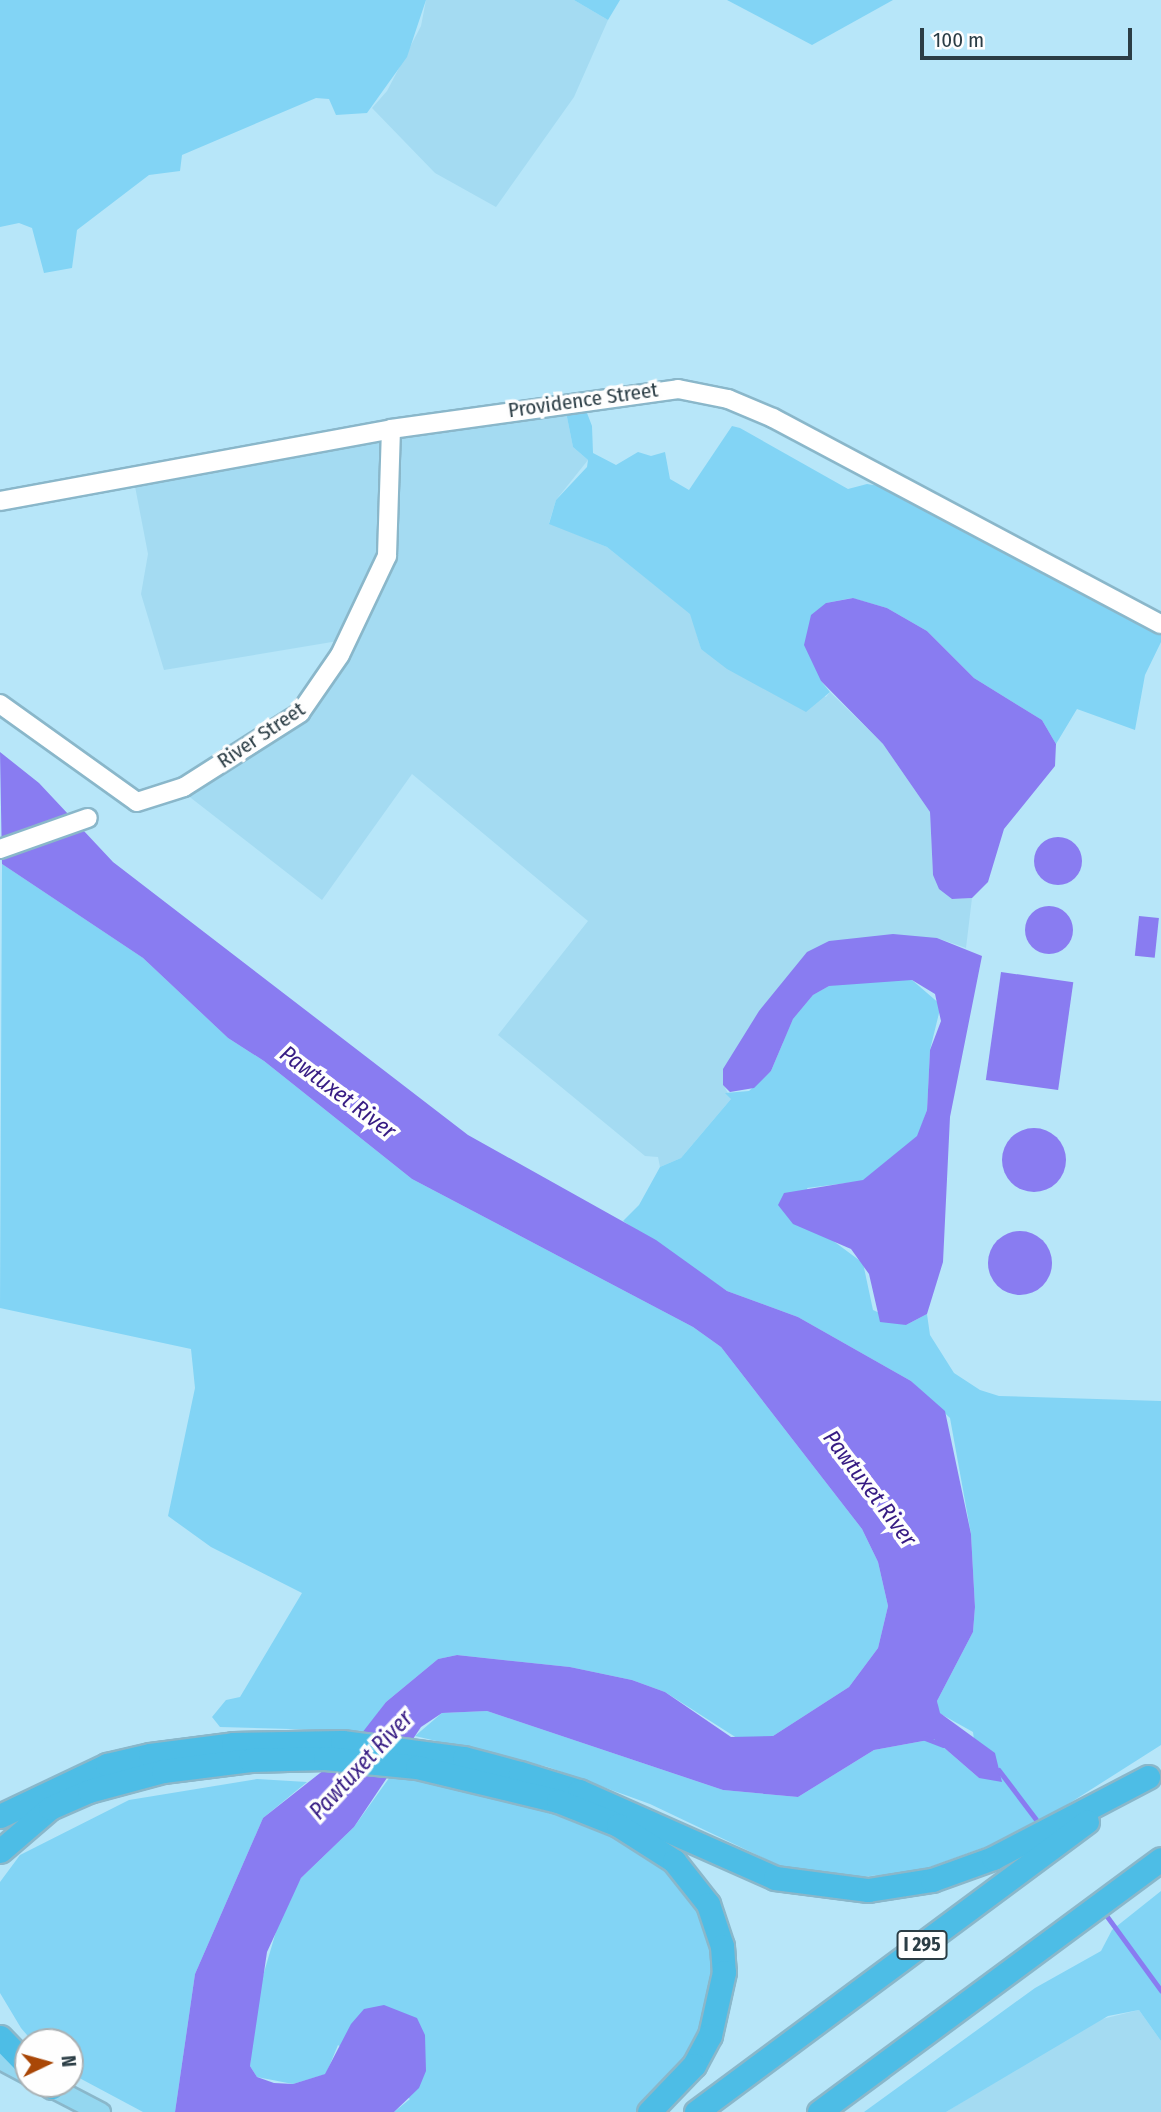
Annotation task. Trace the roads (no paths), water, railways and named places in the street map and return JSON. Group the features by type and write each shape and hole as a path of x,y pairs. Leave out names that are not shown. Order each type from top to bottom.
{"highway":[{"path":"0,1816 44,1790 107,1765 150,1755 233,1744 342,1742 579,1791 727,1861 835,1890 919,1882 993,1858 1154,1773"},
{"path":"4,1845 50,1808 126,1779 220,1763 325,1758 459,1766 618,1825 674,1861 708,1904 722,1947 720,2004 694,2065 649,2112"},
{"name":"I 295","path":"696,2112 1154,1773"},
{"path":"818,2112 1161,1859"},
{"path":"0,2037 14,2052"}],"main road":[{"name":"Providence Street","path":"0,501 391,429 632,391 678,389 728,399 870,467 1161,624"},
{"name":"River Street","path":"0,704 137,802 184,786 300,713 315,696 369,602 387,556 391,429"},
{"path":"0,849 88,818"},
{"path":"74,2098 100,2112"}],"water":[{"path":"853,598 887,608 927,631 974,678 1042,720 1056,744 1055,766 1004,829 988,882 972,898 952,899 939,889 933,875 930,812 883,744 821,681 804,645 811,615 826,603"},
{"name":"Pawtuxet River","path":"0,752 39,783 113,862 468,1135 656,1240 727,1291 798,1317 911,1381 945,1411 971,1534 975,1607 973,1632 937,1701 940,1713 995,1753 1002,1782 979,1778 934,1739 874,1750 798,1797 723,1790 487,1711 442,1713 421,1727 354,1827 301,1878 267,1952 250,2066 257,2077 274,2083 293,2084 325,2074 351,2024 364,2009 384,2005 417,2018 425,2035 426,2071 419,2088 394,2112 175,2112 195,1974 263,1818 348,1751 386,1702 438,1659 457,1655 570,1667 632,1680 665,1692 731,1737 773,1736 849,1687 878,1648 888,1606 878,1562 862,1529 721,1347 693,1327 412,1179 264,1061 228,1038 143,958 2,864"},
{"path":"1058,837 1075,844 1082,861 1075,878 1058,885 1041,878 1034,861 1041,844"},
{"path":"1049,906 1066,913 1073,930 1066,947 1049,954 1032,947 1025,930 1032,913"},
{"path":"1139,916 1159,918 1155,958 1135,956"},
{"path":"893,934 937,938 982,956 950,1117 943,1262 927,1314 906,1325 880,1322 869,1274 851,1249 793,1224 778,1205 784,1193 863,1180 917,1136 927,1110 930,1050 941,1021 935,994 912,980 829,986 813,995 793,1019 771,1071 754,1088 730,1092 723,1085 723,1069 759,1011 807,952 829,941"},
{"path":"1001,972 1073,982 1058,1090 986,1080"},
{"path":"1034,1128 1052,1134 1060,1142 1066,1160 1060,1178 1052,1186 1034,1192 1016,1186 1008,1178 1002,1160 1008,1142 1016,1134"},
{"path":"1020,1231 1038,1237 1046,1245 1052,1263 1046,1281 1038,1289 1020,1295 1002,1289 994,1281 988,1263 994,1245 1002,1237"}],"waterway":[{"path":"925,1738 943,1745"},
{"path":"999,1770 1036,1819"},
{"path":"1107,1916 1161,1990"}]}
